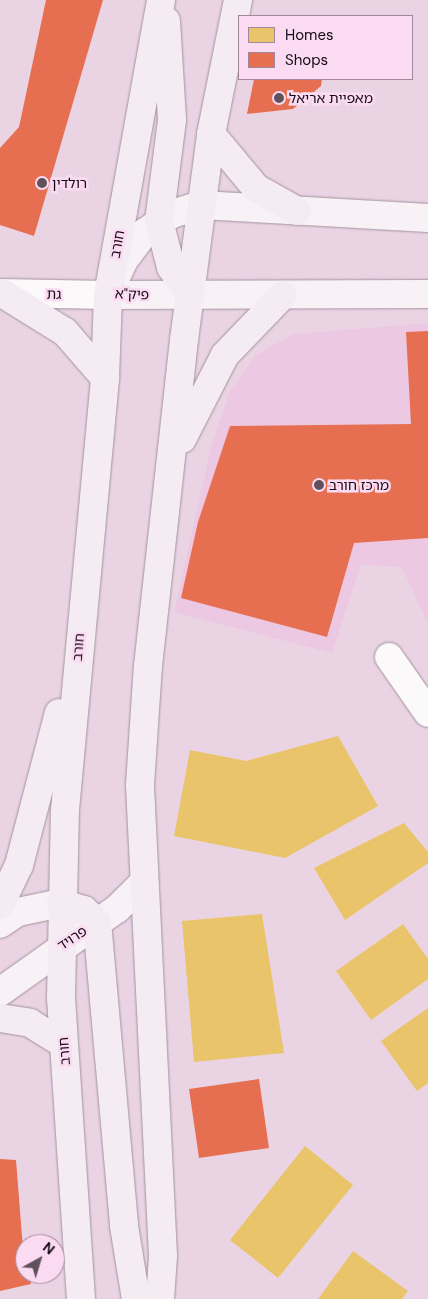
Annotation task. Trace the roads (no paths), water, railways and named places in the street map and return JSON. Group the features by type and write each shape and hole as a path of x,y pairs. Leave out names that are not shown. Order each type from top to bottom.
{"main road":[{"path":"162,0 172,120 159,221 171,267 190,295"},
{"name":"חורב","path":"81,1299 63,1044 59,946 61,903 78,641 105,378 108,295 162,0"},
{"path":"156,1298 162,1236 143,883 140,785 168,478 201,205 211,134 238,0"},
{"path":"211,134 256,188 297,211"},
{"name":"פיק\"א","path":"428,218 201,205 159,221 134,245 108,295 283,296 428,294"},
{"path":"1,293 65,332 105,378"},
{"path":"168,478 185,428 212,375 241,336 283,296"},
{"path":"0,905 19,865 78,641"},
{"name":"פרויד","path":"0,992 59,946 97,922 143,883"},
{"path":"0,924 18,912 61,903 84,910 97,922 124,1226 156,1298"},
{"path":"0,1018 30,1023 63,1044"}],"street":[{"name":"גת","path":"1,293 108,295"},
{"path":"389,658 428,713"}],"place":[{"name":"מאפיית אריאל","path":"279,98"},
{"name":"רולדין","path":"42,183"},
{"name":"מרכז חורב","path":"319,485"}]}
